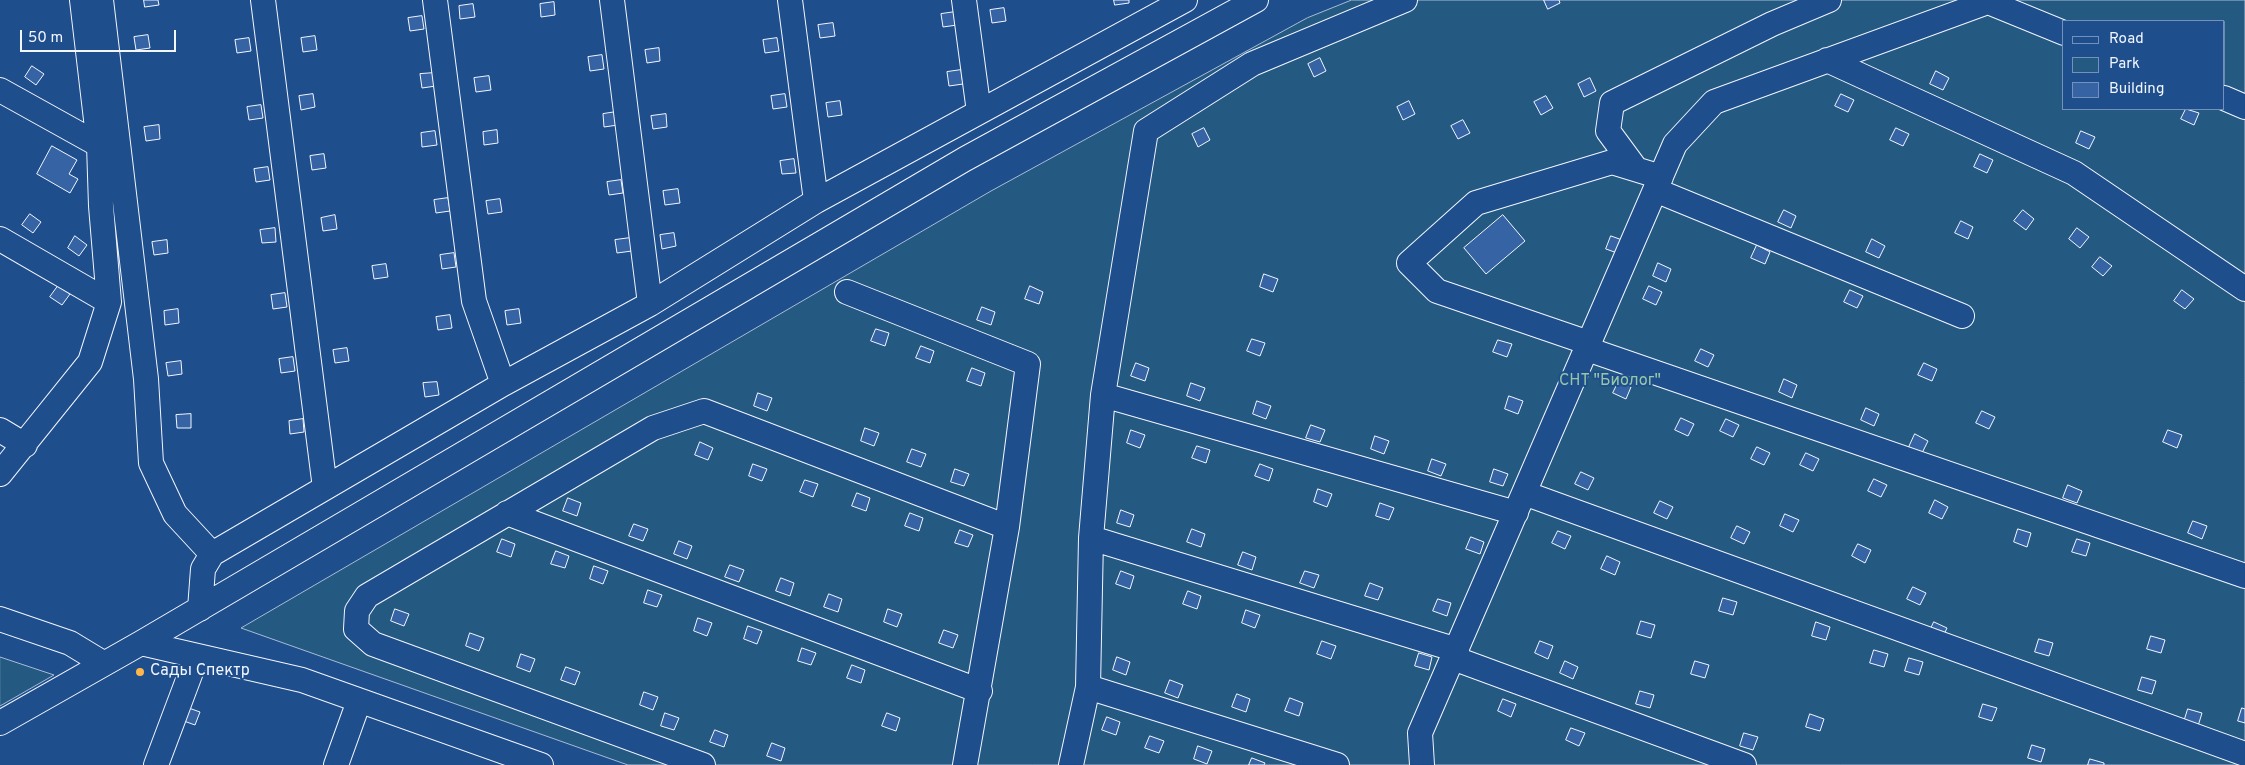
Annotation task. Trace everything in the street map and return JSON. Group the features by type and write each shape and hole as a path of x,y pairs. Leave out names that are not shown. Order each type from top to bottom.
{"street":[{"path":"0,474 90,362 109,302 101,206 99,145 82,0"},
{"path":"101,0 146,379 151,463 175,514 212,554"},
{"path":"263,0 325,488"},
{"path":"435,0 474,301 503,384"},
{"path":"612,0 650,304"},
{"path":"790,0 816,201"},
{"path":"964,0 979,112"},
{"path":"200,608 202,569 212,554 503,384 650,304 816,201 979,112 1145,10 1185,0"},
{"path":"0,722 103,663 141,644 966,159 1256,0"},
{"path":"1072,765 1088,687 1091,538 1103,396 1146,131 1252,64 1405,0"},
{"path":"1636,169 1608,131 1612,103 1772,24 1829,0"},
{"path":"1422,765 1420,733 1675,144 1714,102 1990,1 2062,32"},
{"path":"1827,60 2074,173 2245,289"},
{"path":"0,90 99,145"},
{"path":"2225,98 2245,107"},
{"path":"1962,316 1658,184 1636,169 1612,162 1476,204 1409,263 1437,291 1588,346 2243,569"},
{"path":"0,240 109,302"},
{"path":"847,292 1028,364 1007,527 980,691 965,765"},
{"path":"1103,396 1520,503 2245,754"},
{"path":"703,765 373,644 356,629 357,611 367,596 653,428 704,411 1007,527"},
{"path":"0,430 25,445"},
{"path":"507,514 980,691"},
{"path":"1091,538 1455,654 1744,765"},
{"path":"0,619 70,643 103,663"},
{"path":"141,644 302,680 541,765"},
{"path":"156,765 197,656"},
{"path":"1088,687 1337,765"},
{"path":"336,765 359,700"}],"green space":[{"name":"СНТ \"Биолог\"","path":"1352,0 2245,0 2245,765 628,765 241,628 991,191 1307,18"},
{"path":"0,657 54,675 0,706"}],"building":[{"path":"144,0 158,0 159,5 145,7"},
{"path":"1114,0 1129,0 1129,3 1115,5"},
{"path":"1544,0 1559,0 1560,3 1548,9"},
{"path":"554,2 555,15 541,17 540,4"},
{"path":"473,4 475,17 460,19 459,6"},
{"path":"1004,8 1006,21 992,23 990,10"},
{"path":"955,12 957,25 943,27 941,14"},
{"path":"422,16 424,29 410,31 408,18"},
{"path":"833,23 835,36 820,38 818,25"},
{"path":"148,35 150,48 136,50 134,37"},
{"path":"315,36 317,50 303,52 301,38"},
{"path":"249,38 251,51 237,53 235,40"},
{"path":"777,38 779,51 765,53 763,40"},
{"path":"659,48 660,61 647,63 645,50"},
{"path":"602,55 604,69 590,71 588,57"},
{"path":"1320,58 1326,71 1314,77 1308,64"},
{"path":"32,66 44,74 36,85 25,77"},
{"path":"961,70 963,84 949,86 947,72"},
{"path":"1936,71 1949,78 1943,90 1930,84"},
{"path":"434,73 436,86 422,88 420,74"},
{"path":"489,76 491,90 476,92 474,78"},
{"path":"1590,78 1596,91 1584,97 1578,84"},
{"path":"313,94 315,107 301,110 299,96"},
{"path":"785,94 787,107 773,109 771,96"},
{"path":"1841,94 1854,100 1848,112 1835,106"},
{"path":"1546,96 1553,108 1541,115 1534,102"},
{"path":"840,101 842,115 828,117 826,103"},
{"path":"1409,101 1415,114 1403,120 1397,107"},
{"path":"261,105 263,118 249,120 247,107"},
{"path":"2186,110 2199,113 2194,125 2181,119"},
{"path":"616,112 618,125 604,127 603,114"},
{"path":"666,114 667,127 653,129 651,116"},
{"path":"1463,120 1470,133 1458,139 1451,126"},
{"path":"159,125 160,139 146,141 144,127"},
{"path":"1204,128 1210,140 1198,147 1192,134"},
{"path":"1896,128 1909,134 1903,146 1890,140"},
{"path":"497,130 498,143 484,145 483,132"},
{"path":"435,131 437,145 422,147 421,133"},
{"path":"2081,131 2095,137 2089,149 2076,143"},
{"path":"52,146 77,160 69,174 78,179 70,193 37,174"},
{"path":"324,154 326,168 312,170 310,156"},
{"path":"1980,154 1993,160 1987,173 1974,167"},
{"path":"794,159 796,173 782,174 780,161"},
{"path":"268,167 270,180 256,182 254,169"},
{"path":"621,180 623,193 609,195 607,182"},
{"path":"678,189 680,203 665,205 663,191"},
{"path":"448,198 450,211 436,213 434,200"},
{"path":"500,199 502,212 488,214 486,201"},
{"path":"1784,210 1796,216 1791,228 1778,222"},
{"path":"2023,210 2034,219 2026,230 2014,221"},
{"path":"30,214 41,222 33,233 22,225"},
{"path":"335,215 337,229 323,231 321,218"},
{"path":"1503,215 1525,241 1486,274 1464,248"},
{"path":"1961,221 1973,227 1968,239 1955,233"},
{"path":"275,228 276,242 262,243 260,230"},
{"path":"2077,228 2089,237 2080,248 2069,239"},
{"path":"674,233 676,246 662,249 660,235"},
{"path":"75,236 87,245 79,256 68,248"},
{"path":"1611,236 1625,241 1620,254 1606,249"},
{"path":"630,238 632,251 617,253 615,240"},
{"path":"1872,239 1885,246 1879,258 1866,252"},
{"path":"167,240 168,253 154,255 152,242"},
{"path":"1757,245 1770,252 1765,264 1751,258"},
{"path":"454,253 456,267 442,269 440,255"},
{"path":"2100,257 2112,266 2103,276 2092,267"},
{"path":"1658,263 1671,269 1666,282 1653,276"},
{"path":"386,264 388,277 374,279 372,266"},
{"path":"1264,274 1278,279 1273,292 1260,287"},
{"path":"58,286 70,294 62,305 50,297"},
{"path":"1030,286 1043,292 1039,304 1025,299"},
{"path":"1649,286 1662,292 1656,305 1643,299"},
{"path":"1850,290 1863,296 1857,308 1844,302"},
{"path":"2182,290 2194,299 2185,309 2174,301"},
{"path":"285,293 287,307 273,309 271,295"},
{"path":"982,307 995,312 991,325 977,320"},
{"path":"178,309 179,323 165,325 164,311"},
{"path":"519,309 521,323 507,325 505,311"},
{"path":"450,315 452,328 438,330 436,317"},
{"path":"876,329 889,333 885,346 871,341"},
{"path":"1252,339 1265,343 1260,356 1247,351"},
{"path":"1498,340 1512,344 1507,357 1493,352"},
{"path":"921,346 934,351 930,363 916,358"},
{"path":"347,348 349,361 335,363 333,350"},
{"path":"1701,349 1714,355 1708,367 1695,361"},
{"path":"293,357 295,371 281,373 279,359"},
{"path":"181,361 182,374 168,376 166,363"},
{"path":"1136,363 1149,368 1145,381 1131,376"},
{"path":"1924,363 1937,369 1932,381 1918,375"},
{"path":"972,368 985,373 981,386 967,381"},
{"path":"1784,379 1797,385 1792,398 1779,392"},
{"path":"1619,381 1631,387 1626,399 1613,393"},
{"path":"437,382 439,395 425,397 423,383"},
{"path":"1191,383 1205,388 1200,401 1187,396"},
{"path":"758,393 772,398 767,411 754,406"},
{"path":"1509,396 1523,401 1518,414 1505,409"},
{"path":"1257,401 1271,406 1266,419 1253,414"},
{"path":"1866,408 1879,414 1874,426 1861,420"},
{"path":"1982,411 1995,417 1989,429 1976,423"},
{"path":"191,414 191,428 177,428 176,415"},
{"path":"1681,418 1694,424 1688,436 1675,430"},
{"path":"303,419 304,432 290,434 289,421"},
{"path":"1726,419 1739,425 1733,437 1720,431"},
{"path":"1311,425 1325,430 1320,442 1306,438"},
{"path":"865,428 879,433 874,446 861,441"},
{"path":"1131,430 1145,435 1140,448 1127,443"},
{"path":"2168,430 2182,435 2177,448 2163,442"},
{"path":"1915,434 1928,441 1922,453 1909,447"},
{"path":"1375,436 1389,441 1384,454 1371,449"},
{"path":"700,442 713,448 708,460 695,455"},
{"path":"1197,446 1210,450 1206,463 1192,458"},
{"path":"1757,447 1770,453 1764,465 1751,459"},
{"path":"912,449 926,454 921,467 907,462"},
{"path":"1806,453 1819,459 1813,471 1800,465"},
{"path":"1432,459 1446,464 1441,476 1428,471"},
{"path":"753,464 767,469 762,481 749,476"},
{"path":"1260,464 1273,469 1269,481 1255,476"},
{"path":"955,469 969,474 964,486 951,482"},
{"path":"1494,469 1508,474 1503,486 1490,482"},
{"path":"1581,472 1594,478 1588,490 1575,484"},
{"path":"1874,479 1887,485 1881,497 1868,491"},
{"path":"805,480 818,484 813,497 800,492"},
{"path":"2068,485 2082,491 2077,503 2063,498"},
{"path":"1318,489 1332,494 1327,507 1314,502"},
{"path":"857,493 870,498 866,511 852,506"},
{"path":"568,498 581,503 577,516 563,511"},
{"path":"1935,500 1948,507 1942,519 1929,513"},
{"path":"1660,501 1673,507 1667,519 1654,513"},
{"path":"1380,503 1394,508 1389,520 1376,516"},
{"path":"1121,510 1134,515 1130,527 1117,523"},
{"path":"910,513 923,518 919,531 905,526"},
{"path":"1785,514 1799,520 1793,532 1780,526"},
{"path":"2193,521 2207,526 2202,539 2188,533"},
{"path":"634,524 648,529 643,541 629,536"},
{"path":"1737,526 1750,532 1744,544 1731,538"},
{"path":"1192,529 1205,534 1201,547 1187,542"},
{"path":"2018,529 2031,533 2027,547 2014,542"},
{"path":"960,530 973,535 968,547 955,543"},
{"path":"1558,531 1571,536 1565,549 1552,543"},
{"path":"1471,537 1484,542 1480,554 1466,549"},
{"path":"502,539 515,544 511,557 497,552"},
{"path":"2077,539 2090,543 2086,556 2072,552"},
{"path":"679,541 692,546 687,559 674,554"},
{"path":"1858,544 1871,550 1865,563 1852,556"},
{"path":"556,551 569,556 565,568 551,564"},
{"path":"1243,552 1256,557 1252,570 1238,565"},
{"path":"1607,556 1620,562 1615,575 1601,569"},
{"path":"730,565 744,570 739,582 725,577"},
{"path":"594,566 608,571 603,584 590,579"},
{"path":"1121,571 1134,576 1130,589 1116,584"},
{"path":"1305,571 1319,575 1314,588 1300,583"},
{"path":"781,578 794,583 790,596 776,591"},
{"path":"1370,583 1383,588 1378,600 1365,596"},
{"path":"1913,587 1926,593 1920,605 1907,599"},
{"path":"648,590 662,595 657,607 644,603"},
{"path":"1188,591 1201,596 1197,609 1183,604"},
{"path":"829,594 842,599 838,612 824,607"},
{"path":"1723,598 1737,602 1733,615 1719,611"},
{"path":"1438,599 1451,603 1447,616 1433,611"},
{"path":"395,609 409,614 404,626 391,621"},
{"path":"888,609 902,614 897,627 884,622"},
{"path":"1246,610 1260,615 1255,628 1242,623"},
{"path":"698,618 712,623 707,636 694,631"},
{"path":"1641,621 1655,625 1651,638 1637,634"},
{"path":"1816,622 1830,627 1826,640 1812,636"},
{"path":"1934,622 1947,628 1941,641 1928,635"},
{"path":"748,626 762,631 757,644 744,639"},
{"path":"944,630 958,635 953,648 939,643"},
{"path":"470,633 484,638 479,651 466,646"},
{"path":"2151,636 2165,640 2161,653 2147,649"},
{"path":"2039,639 2053,643 2049,656 2035,652"},
{"path":"1322,641 1336,646 1331,659 1317,654"},
{"path":"1540,641 1553,646 1548,659 1535,653"},
{"path":"802,648 816,653 811,665 798,661"},
{"path":"1874,650 1888,654 1884,667 1870,663"},
{"path":"1419,653 1432,657 1429,670 1415,666"},
{"path":"521,654 535,659 530,672 517,667"},
{"path":"1117,657 1130,662 1126,675 1113,670"},
{"path":"1909,658 1923,662 1919,675 1905,671"},
{"path":"1565,661 1578,667 1573,679 1560,673"},
{"path":"1695,661 1709,665 1705,678 1691,674"},
{"path":"852,665 865,670 861,683 847,678"},
{"path":"566,667 580,672 575,685 561,680"},
{"path":"2142,677 2156,681 2152,694 2138,690"},
{"path":"1170,680 1183,685 1178,698 1165,693"},
{"path":"1640,691 1654,695 1650,708 1636,704"},
{"path":"644,692 658,697 653,710 640,705"},
{"path":"1237,694 1250,699 1246,712 1232,707"},
{"path":"1290,698 1303,703 1299,716 1285,711"},
{"path":"1503,699 1516,704 1511,717 1498,711"},
{"path":"1983,704 1997,708 1992,721 1979,717"},
{"path":"186,707 200,712 195,725 181,720"},
{"path":"2242,708 2245,709 2245,723 2238,721"},
{"path":"2188,709 2202,713 2198,726 2184,722"},
{"path":"665,713 679,718 674,730 661,726"},
{"path":"887,713 900,718 896,731 882,726"},
{"path":"1810,714 1824,719 1820,731 1806,727"},
{"path":"1107,717 1120,722 1116,735 1102,730"},
{"path":"1571,728 1585,733 1579,746 1566,740"},
{"path":"715,730 728,735 724,747 710,742"},
{"path":"1744,733 1758,737 1753,750 1740,746"},
{"path":"1150,736 1164,741 1159,753 1145,748"},
{"path":"772,743 785,748 781,761 767,756"},
{"path":"2032,745 2045,749 2041,762 2028,758"},
{"path":"1198,746 1212,751 1207,764 1194,759"},
{"path":"1252,758 1265,763 1264,765 1249,765"},
{"path":"2090,759 2104,763 2104,765 2088,765"}],"place":[{"name":"Сады Спектр","path":"140,672"}]}
